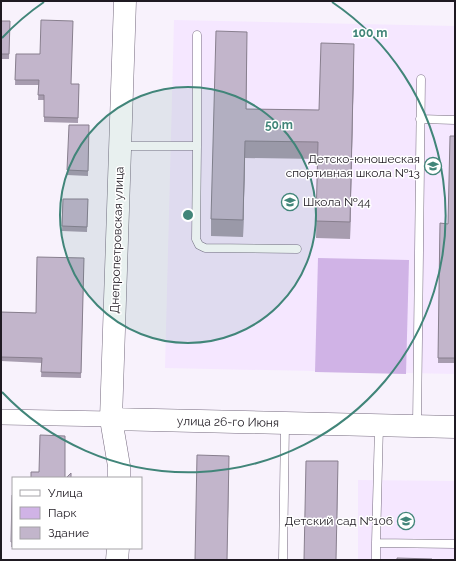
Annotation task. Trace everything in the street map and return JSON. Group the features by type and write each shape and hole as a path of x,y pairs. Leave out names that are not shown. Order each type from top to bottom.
{"street":[{"name":"Днепропетровская улица","path":"119,477 119,466 111,419 125,1"},
{"name":"улица 26-го Июня","path":"1,417 455,427"},
{"path":"117,560 118,549"}],"lane":[{"path":"197,35 196,238 199,245 205,248 297,249"},
{"path":"417,425 421,79"},
{"path":"420,119 455,120"},
{"path":"120,146 197,146"},
{"path":"283,560 285,423"},
{"path":"376,560 379,425"},
{"path":"376,543 455,544"}],"shaded area":[{"name":"Школа №44","path":"174,20 455,26 455,374 165,368"},
{"name":"Детский сад №106","path":"358,480 455,481 455,560 358,560"}],"green space":[{"path":"318,258 409,260 406,374 315,372"}],"building":[{"path":"41,20 73,21 71,84 79,84 78,118 44,117 44,95 38,95 39,80 15,80 16,54 40,54"},
{"path":"1,21 10,21 9,54 1,54"},
{"path":"216,31 247,32 246,109 319,110 321,43 354,44 350,222 316,221 318,142 245,141 243,220 211,219"},
{"path":"69,125 89,125 88,171 67,170"},
{"path":"450,136 455,136 455,358 438,358 440,223 448,224"},
{"path":"63,199 88,199 87,227 62,226"},
{"path":"37,257 84,258 81,373 41,372 42,358 1,357 1,312 36,313"},
{"path":"40,435 65,436 65,477 31,477 31,472 39,472"},
{"path":"197,455 229,456 227,560 195,560"},
{"path":"306,461 338,461 336,560 304,560"},
{"path":"12,495 12,542 11,542"},
{"path":"397,558 432,559 432,560 397,560"}],"place":[{"name":"Детско-юношеская спортивная школа №13","path":"433,166"},
{"name":"Школа №44","path":"290,202"},
{"name":"Детский сад №106","path":"406,521"}]}
